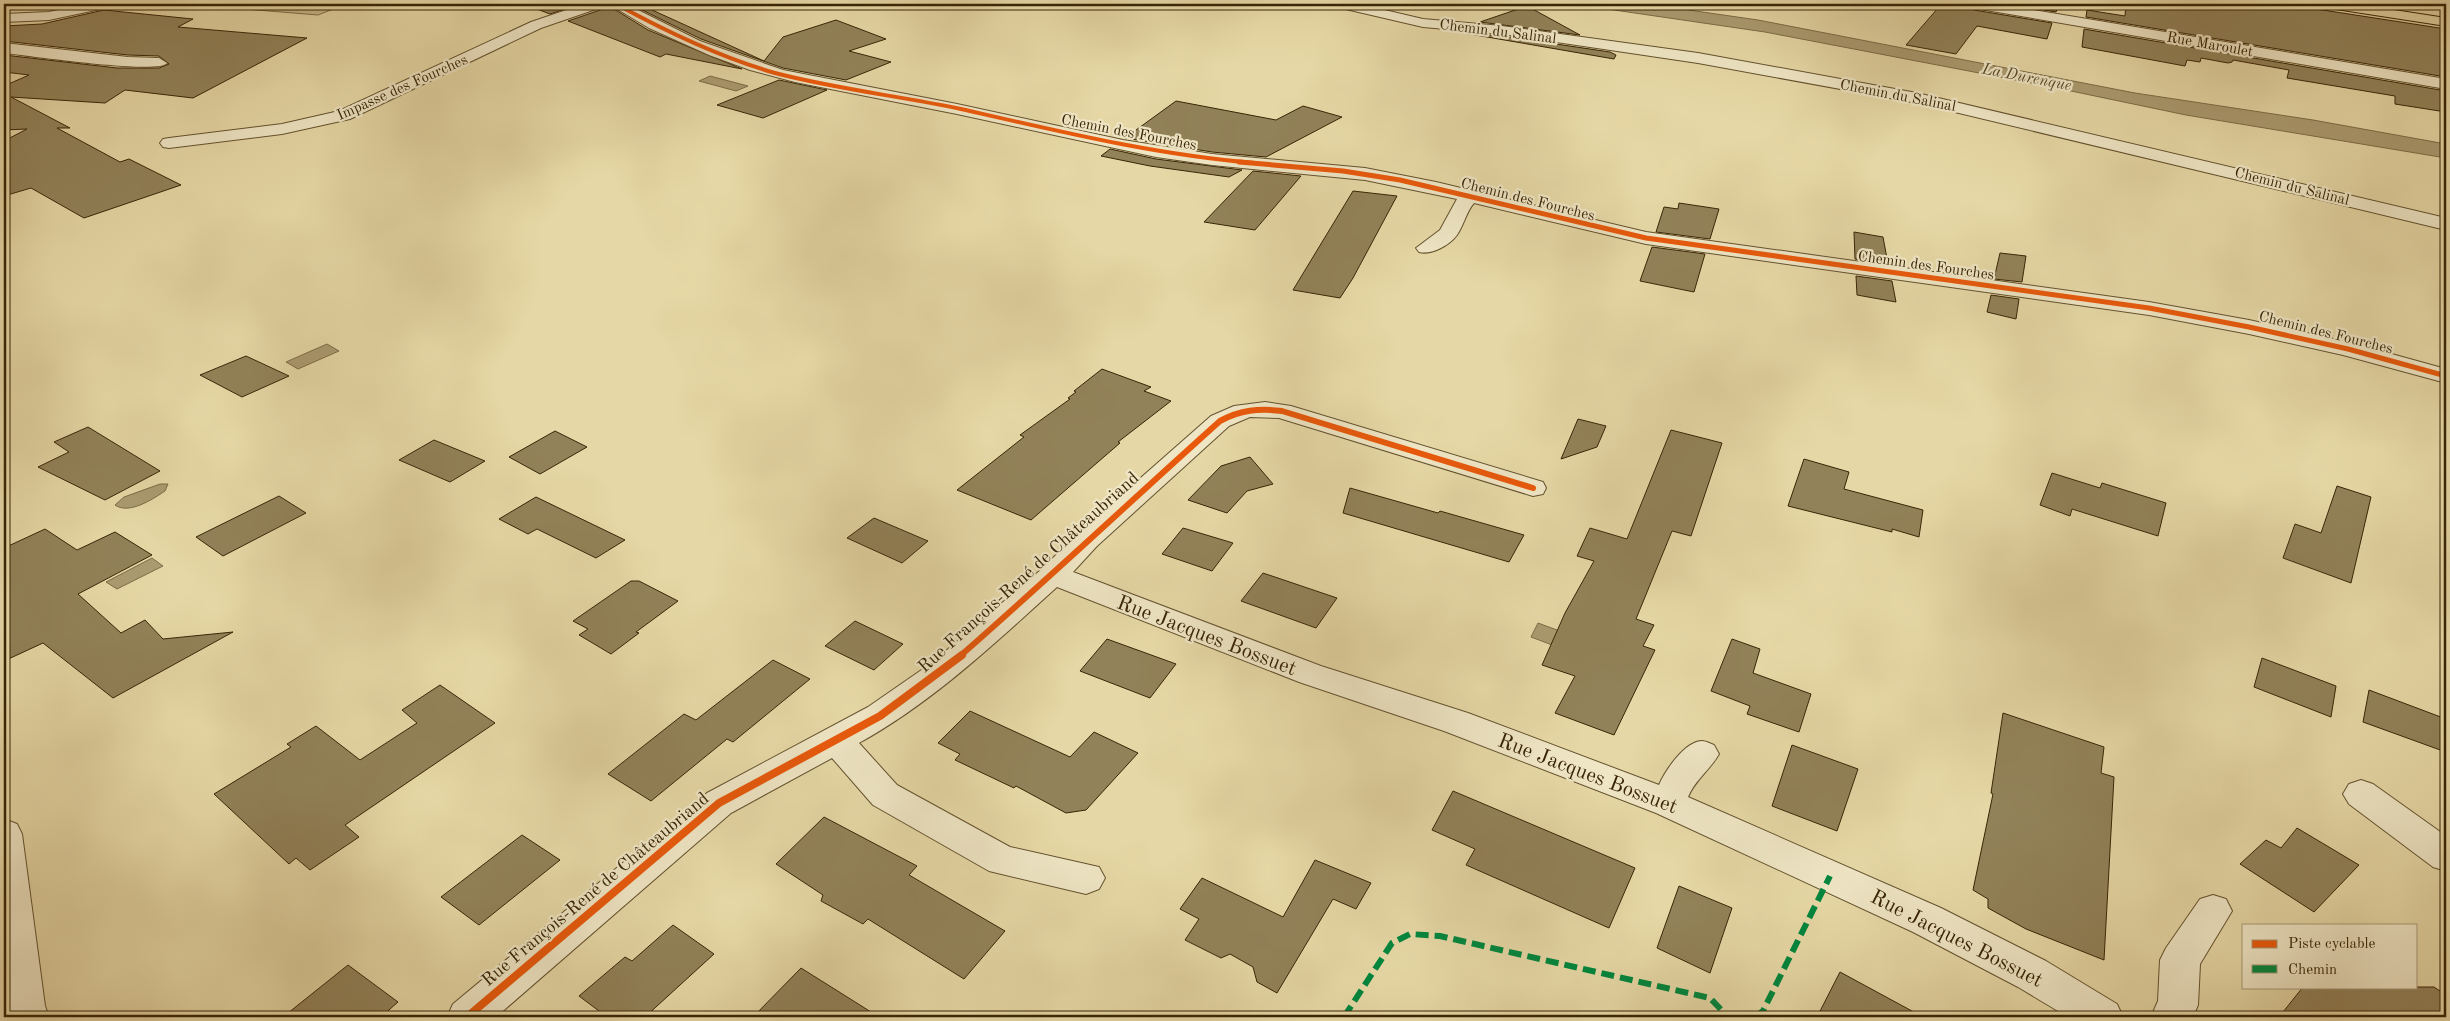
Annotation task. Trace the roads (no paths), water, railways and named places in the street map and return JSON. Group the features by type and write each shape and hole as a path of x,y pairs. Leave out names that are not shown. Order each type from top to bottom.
{"main road":[{"path":"2329,4 2446,22"}],"street":[{"path":"4,18 74,12 105,4"},
{"name":"Impasse des Fourches","path":"169,143 282,129 344,115 530,28 597,4"},
{"name":"Chemin des Fourches","path":"616,4 668,33 759,68 805,80 923,101 1157,152 1230,162 1352,172 1469,197 1571,223 1646,238 2137,306 2222,320 2342,347 2446,376"},
{"name":"Chemin du Salinal","path":"1342,4 1423,23 1502,30 1698,58 1917,98 2446,224"},
{"name":"Rue Maroulet","path":"1974,4 2446,84"},
{"path":"4,33 38,16"},
{"path":"4,48 128,62 160,63"},
{"path":"1426,248 1448,233 1460,207 1469,197"},
{"name":"Rue François-René de Châteaubriand","path":"467,1017 719,803 837,741 880,716 944,670 1053,575 1087,540 1220,422 1232,414 1265,408 1282,411 1533,488"},
{"name":"Rue Jacques Bossuet","path":"1053,575 1310,674 1456,722 1668,802 1926,920 2032,974 2103,1017"},
{"path":"837,741 885,795 1002,860 1086,878"},
{"path":"1668,802 1679,778 1702,754"},
{"path":"2361,794 2446,856"},
{"path":"4,834 25,1006 28,1017"},
{"path":"2171,1017 2178,1005 2180,960 2213,911"}],"water":[{"name":"La Durenque","path":"1573,4 1647,4 1758,20 2135,93 2313,120 2446,144 2446,158 2186,115 2047,86 1765,32"},
{"path":"710,76 748,86 736,91 699,81"},
{"path":"327,344 339,351 298,369 286,362"},
{"path":"160,484 168,484 165,491 148,502 127,508 115,505 124,497"},
{"path":"152,558 163,566 117,589 106,582"},
{"path":"1538,623 1584,640 1576,654 1531,637"}]}
